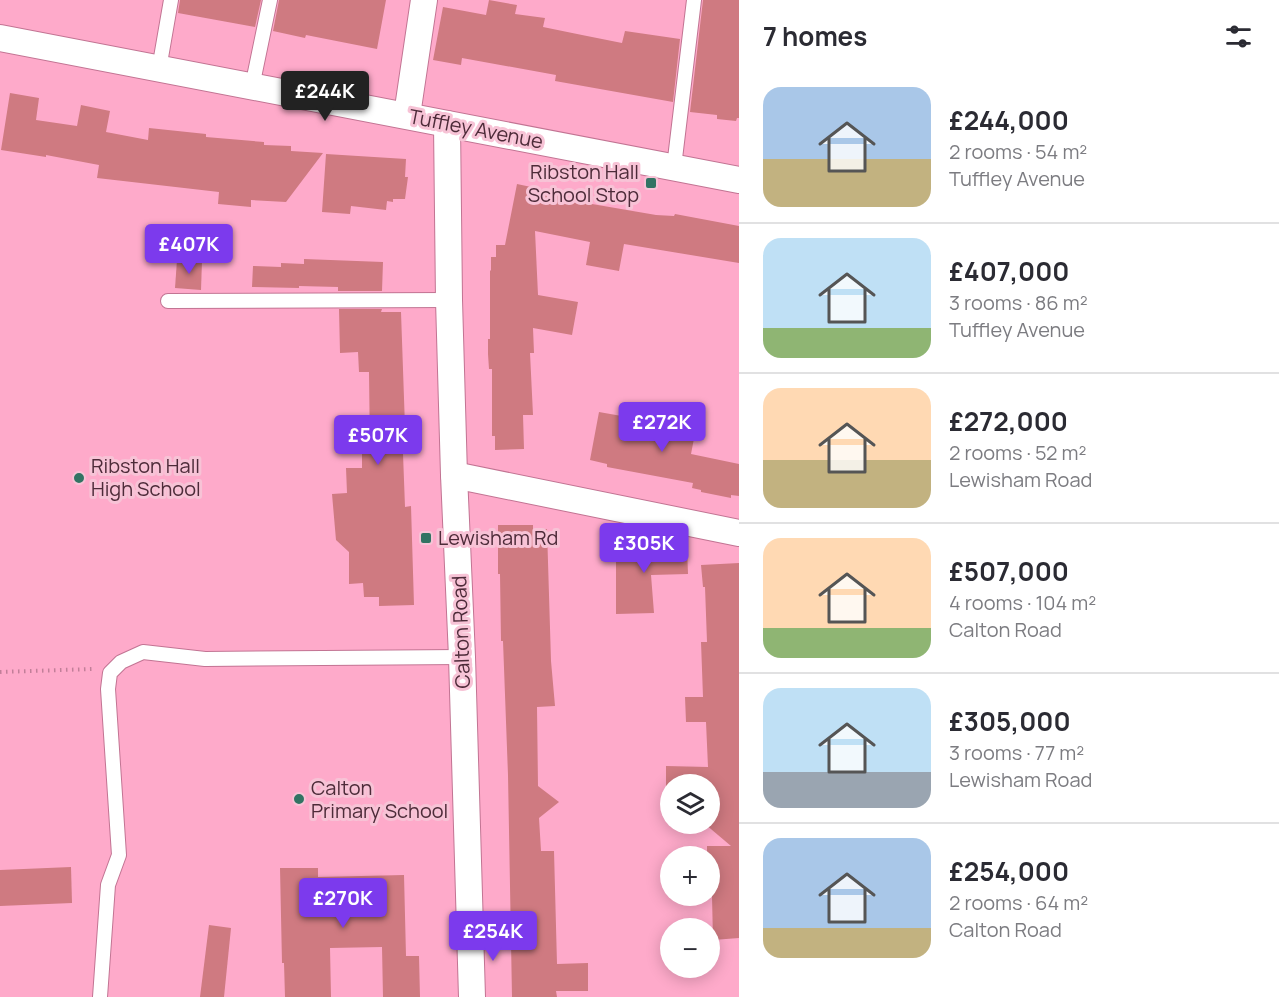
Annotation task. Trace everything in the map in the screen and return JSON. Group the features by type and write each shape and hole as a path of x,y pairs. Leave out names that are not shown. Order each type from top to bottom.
{"street":[{"path":"407,115 424,0"},
{"name":"Tuffley Avenue","path":"0,38 739,180"},
{"name":"Calton Road","path":"447,124 454,475 472,997"},
{"path":"454,475 739,533"}],"lane":[{"path":"159,69 171,0"},
{"path":"252,87 270,0"},
{"path":"674,167 693,0"},
{"path":"168,301 449,300"},
{"path":"100,997 108,885 119,855 108,689 110,673 121,662 142,652 205,659 462,657"}],"path":[{"path":"0,672 96,668 110,673"}],"building":[{"path":"180,0 261,0 255,27 178,13"},
{"path":"279,0 386,0 377,49 273,31"},
{"path":"489,0 517,5 515,14 545,18 543,27 582,35 622,43 625,31 680,39 673,102 555,81 556,75 462,58 461,65 433,60 443,7 486,15"},
{"path":"703,0 739,0 739,118 736,121 717,119 717,115 690,112"},
{"path":"10,93 39,98 36,120 77,126 81,105 110,111 106,132 148,140 149,128 206,134 206,137 264,142 264,145 291,146 291,151 323,153 286,202 251,200 251,207 218,204 219,192 97,178 99,165 46,155 46,157 1,150"},
{"path":"326,154 406,159 405,177 408,177 405,199 387,201 386,210 351,206 350,214 322,212"},
{"path":"517,184 564,194 563,199 656,215 674,216 675,214 739,226 739,263 624,244 619,271 586,265 590,242 535,231 538,295 578,302 572,335 533,328 534,353 530,353 533,415 523,415 524,449 495,450 495,436 492,436 492,369 489,369 488,354 491,257 496,257 496,245 505,245"},
{"path":"304,259 383,262 382,291 338,291 338,287 252,287 253,266 281,267 281,263 304,264"},
{"path":"177,260 202,261 201,290 175,288"},
{"path":"339,309 382,309 381,312 401,312 405,507 411,506 414,605 379,606 379,597 364,597 363,583 349,584 349,552 336,540 332,494 347,493 346,468 362,468 362,453 370,453 369,372 359,372 358,352 340,353"},
{"path":"599,412 661,423 662,417 697,423 691,454 739,464 739,496 731,495 731,498 701,492 701,490 692,488 693,483 607,467 607,464 590,460"},
{"path":"498,525 533,525 533,529 547,529 551,661 555,706 537,707 538,786 559,802 539,818 541,851 554,851 557,964 588,963 588,991 556,991 557,997 512,997 508,775 500,574 498,574"},
{"path":"616,544 655,544 655,549 687,547 688,574 651,575 654,613 616,614"},
{"path":"739,563 739,938 720,939 720,918 712,918 712,906 720,906 720,846 731,846 717,834 720,834 720,774 666,774 666,766 708,767 706,722 686,722 685,697 703,697 701,642 707,642 705,587 703,587 701,565"},
{"path":"71,867 72,903 0,906 0,870"},
{"path":"280,868 318,868 318,877 404,875 406,956 419,956 420,997 383,997 382,947 330,948 331,997 285,997"},
{"path":"209,925 231,928 224,997 200,997"}],"place":[{"name":"Ribston Hall School Stop","path":"651,183"},
{"name":"Ribston Hall High School","path":"79,478"},
{"name":"Lewisham Rd","path":"426,538"},
{"name":"Calton Primary School","path":"299,799"}]}
